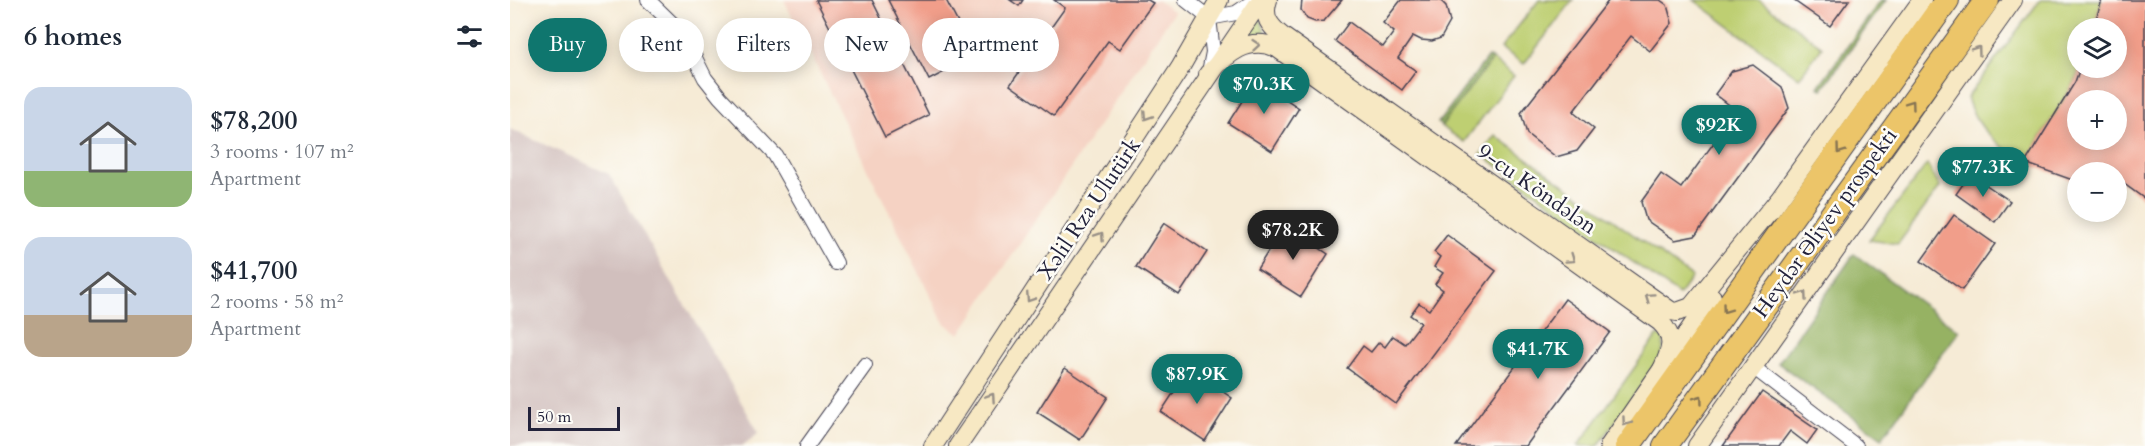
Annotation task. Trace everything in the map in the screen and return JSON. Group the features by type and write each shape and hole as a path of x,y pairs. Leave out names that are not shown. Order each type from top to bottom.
{"highway":[{"name":"Heydər Əliyev prospekti","path":"1628,446 1947,0"},
{"name":"Heydər Əliyev prospekti","path":"1665,446 1987,0"}],"main road":[{"path":"1209,18 1219,0"},
{"name":"Xəlil Rza Ulutürk","path":"958,446 1208,74 1261,0"},
{"name":"9-cu Köndələn","path":"1268,0 1265,13 1267,20 1282,36 1671,310 1677,312 1691,307 1778,201"},
{"path":"1609,446 1778,201 1922,0"},
{"path":"1697,446 2013,0"},
{"name":"Xəlil Rza Ulutürk","path":"933,446 1180,68 1209,18"},
{"name":"9-cu Köndələn","path":"1208,74 1222,59 1240,48 1263,43 1277,48 1660,322 1669,332 1671,345 1660,374"}],"street":[{"path":"648,0 683,34 714,89 775,155 836,263"},
{"path":"1209,18 1236,13 1255,0"},
{"path":"1187,1 1209,18 1213,52 1208,74"},
{"path":"807,446 865,365"},
{"path":"1753,367 1856,446"}],"shaded area":[{"path":"784,0 1157,0 1174,12 960,334 944,323 812,57 812,18 793,18"},
{"path":"510,129 609,174 759,433 742,446 510,446"}],"green space":[{"path":"1539,0 1573,0 1524,64 1501,48"},
{"path":"1694,0 1759,0 1822,47 1799,78"},
{"path":"1881,0 1886,0 1822,89 1818,87"},
{"path":"2040,0 2102,0 2096,18 2067,18 2067,78 2076,78 2070,90 2067,90 2067,95 2025,163 1990,136 1976,119 1967,98"},
{"path":"1259,15 1266,35 1243,38"},
{"path":"1488,57 1492,59 1441,126 1438,123"},
{"path":"1492,59 1514,76 1464,142 1441,126"},
{"path":"1495,135 1692,277 1679,295 1481,154"},
{"path":"1927,164 1940,187 1898,244 1869,240"},
{"path":"1854,254 1959,331 1882,438 1778,363"},
{"path":"1658,335 1664,338 1662,357 1598,446 1578,446"}],"building":[{"path":"816,0 872,0 881,18 825,18"},
{"path":"888,0 946,0 955,18 922,18 922,66 910,43 910,18 897,18"},
{"path":"1010,0 1023,0 1019,6"},
{"path":"1054,0 1148,0 1153,3 1120,49 1108,41 1054,116 1010,85 1019,72 1059,72 1058,18 1065,8"},
{"path":"1302,0 1342,0 1324,21 1315,22 1307,19 1301,10"},
{"path":"1401,0 1440,0 1446,6 1450,22 1441,38 1432,41 1421,40 1413,36 1398,58 1416,71 1402,90 1335,41 1349,22 1383,47 1394,32 1383,23"},
{"path":"1609,0 1660,0 1667,5 1672,23 1650,51 1631,36 1573,112 1594,129 1577,151 1556,157 1527,134 1521,113"},
{"path":"1793,0 1849,0 1830,26"},
{"path":"2102,0 2145,0 2145,199 2127,186 2127,162 2067,162 2067,178 2025,163 2067,95 2067,150 2127,150 2127,90 2070,90 2076,78 2127,78 2127,18 2096,18"},
{"path":"1753,65 1782,87 1789,108 1695,236 1675,240 1646,220 1641,202 1661,174 1681,188 1737,111 1715,94 1732,71"},
{"path":"852,72 908,72 929,115 885,137"},
{"path":"925,72 944,72 929,80"},
{"path":"1256,79 1299,108 1272,151 1228,123"},
{"path":"1970,174 2010,201 1995,222 1956,194"},
{"path":"1954,215 1995,244 1962,290 1921,261"},
{"path":"1164,223 1207,252 1179,295 1136,267"},
{"path":"1285,225 1328,254 1301,297 1257,269"},
{"path":"1447,235 1496,271 1396,404 1347,368 1363,346 1371,352 1379,342 1385,347 1393,336 1405,344 1421,323 1410,315 1419,303 1429,310 1443,290 1435,284 1443,273 1434,267 1440,257 1434,252"},
{"path":"1565,299 1610,332 1526,446 1456,446"},
{"path":"1065,368 1108,397 1080,440 1037,412"},
{"path":"1189,369 1232,398 1205,441 1161,412"},
{"path":"1762,392 1817,430 1807,444 1790,431 1779,446 1723,446"}]}
